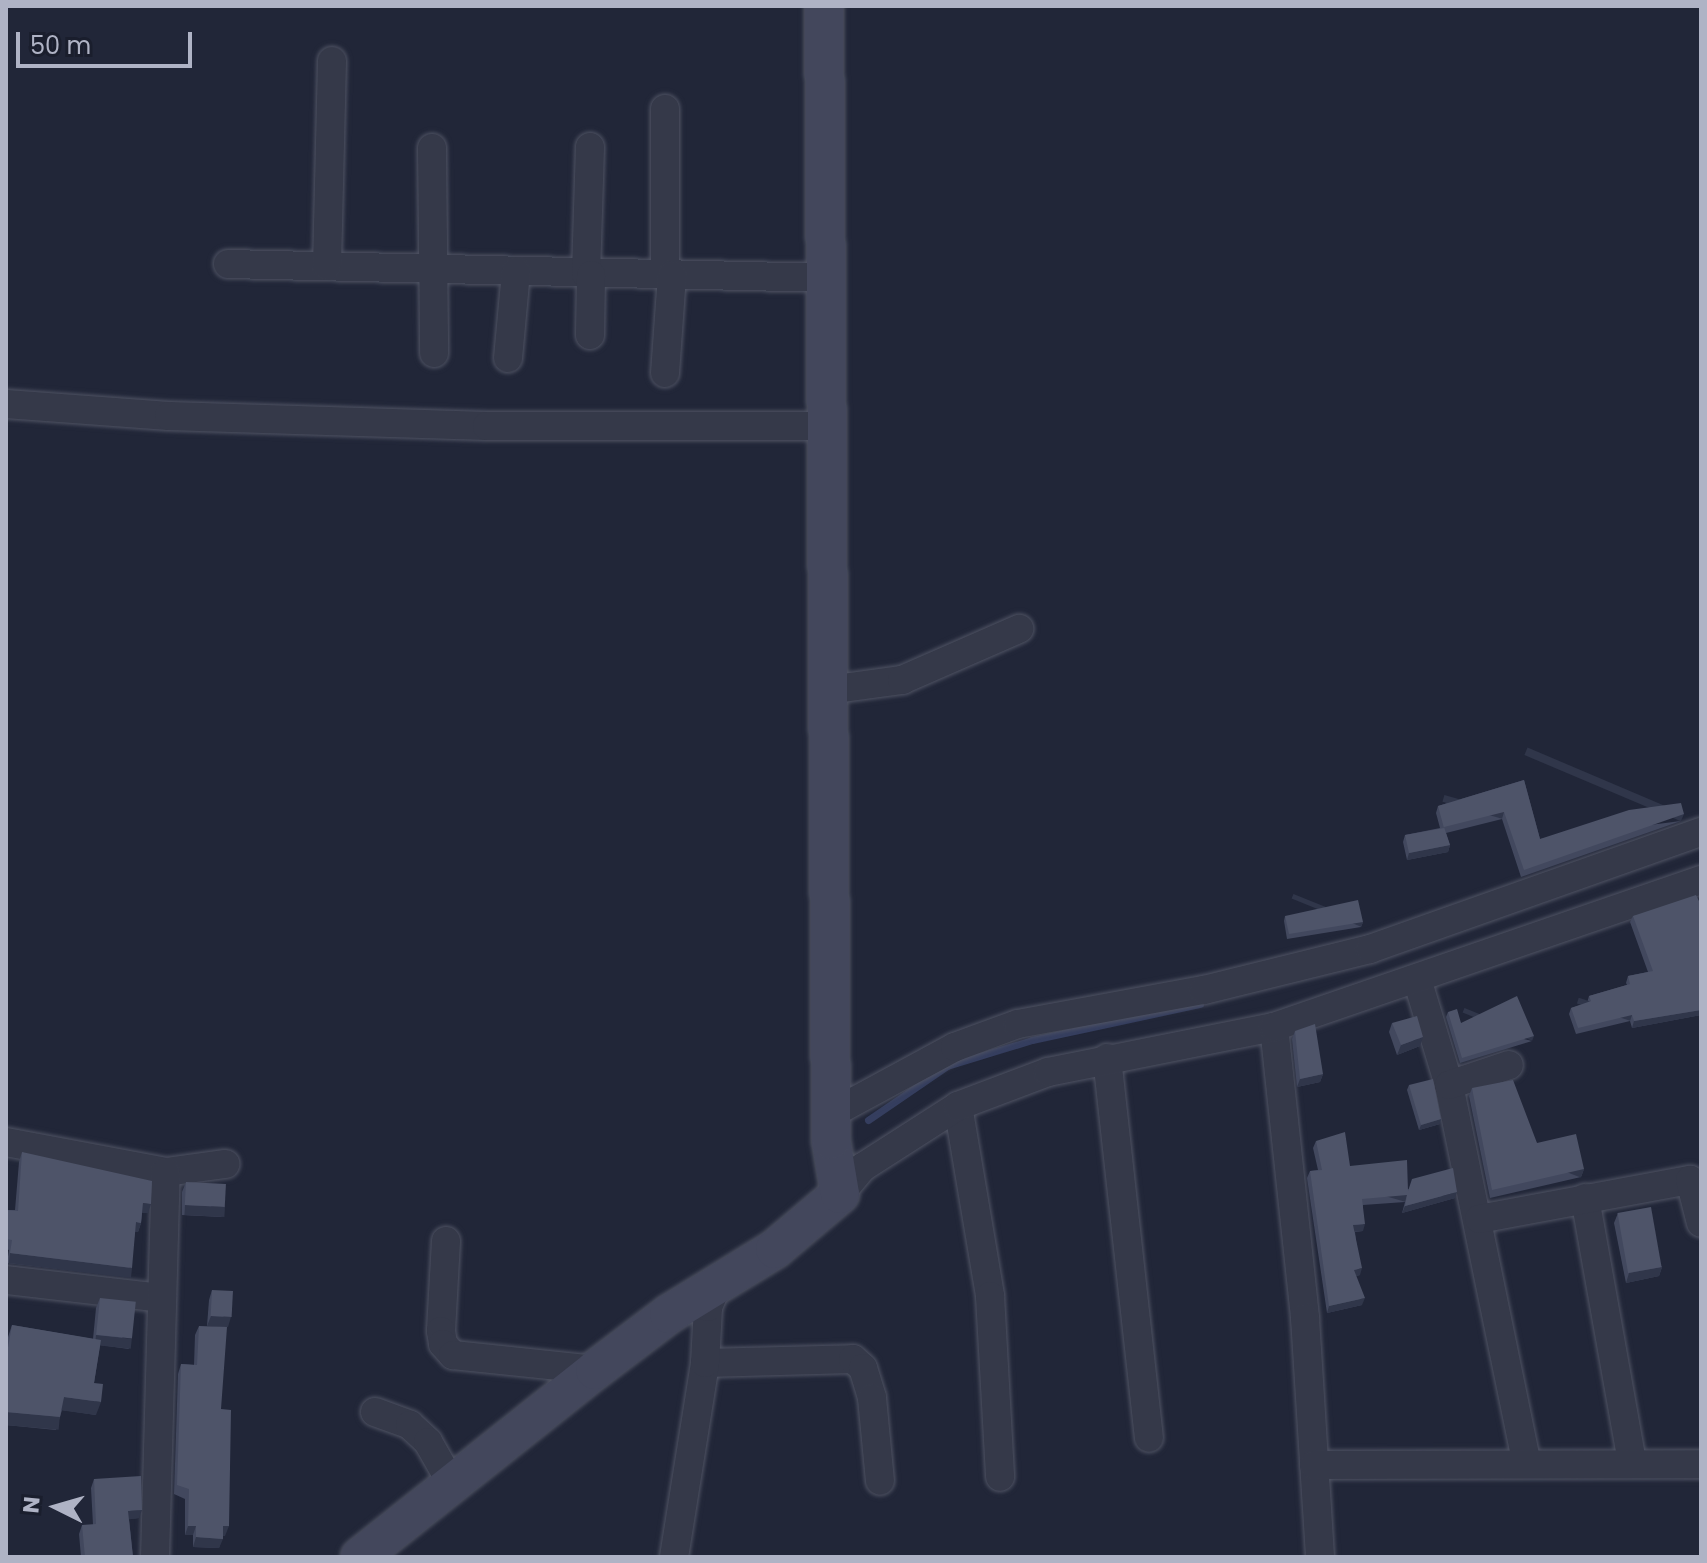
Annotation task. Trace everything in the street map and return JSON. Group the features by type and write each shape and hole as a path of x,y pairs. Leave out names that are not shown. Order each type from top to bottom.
{"street":[{"path":"824,6 829,278 831,1114 832,1161 840,1194"},
{"path":"327,266 332,61"},
{"path":"665,109 668,275 665,373"},
{"path":"590,147 590,335"},
{"path":"432,148 436,268 434,353"},
{"path":"228,264 829,278"},
{"path":"508,358 516,271"},
{"path":"6,404 169,416 471,426 829,426"},
{"path":"828,690 902,680 1019,629"},
{"path":"831,1114 955,1047 1018,1024 1204,990 1370,949 1701,832"},
{"path":"360,1557 595,1370 775,1249 840,1194 863,1167 958,1106 1048,1072 1274,1027 1701,880"},
{"path":"1417,979 1449,1085 1527,1464"},
{"path":"1274,1027 1305,1318 1320,1557"},
{"path":"1107,1058 1149,1438"},
{"path":"1449,1085 1509,1065"},
{"path":"958,1106 990,1296 1000,1477"},
{"path":"6,1142 166,1172 225,1164"},
{"path":"155,1557 166,1172"},
{"path":"1479,1219 1690,1180 1701,1223"},
{"path":"1585,1198 1632,1463"},
{"path":"446,1241 441,1331 453,1355 595,1370"},
{"path":"6,1280 162,1298"},
{"path":"674,1557 705,1363 708,1307 717,1286"},
{"path":"705,1363 853,1359 863,1368 872,1398 880,1481"},
{"path":"375,1412 410,1425 428,1442 452,1484"},
{"path":"1314,1465 1701,1464"}],"building":[{"path":"1524,780 1540,839 1629,810 1681,803 1684,814 1524,870 1504,812 1444,827 1450,845 1409,853 1405,835 1444,828 1438,806"},
{"path":"1696,895 1701,903 1701,1010 1634,1021 1632,1015 1578,1028 1571,1008 1591,1001 1589,996 1630,984 1628,976 1653,971 1633,916"},
{"path":"1358,900 1363,922 1289,934 1285,916"},
{"path":"1517,996 1534,1036 1462,1058 1448,1012 1457,1009 1461,1023"},
{"path":"1417,1016 1423,1037 1401,1045 1392,1023"},
{"path":"1315,1024 1323,1074 1300,1079 1295,1031"},
{"path":"1433,1079 1441,1119 1421,1125 1409,1085"},
{"path":"1513,1080 1537,1143 1576,1134 1584,1169 1492,1190 1472,1088"},
{"path":"1345,1132 1350,1166 1407,1160 1408,1191 1412,1179 1453,1168 1457,1192 1405,1206 1407,1195 1362,1199 1365,1224 1353,1225 1362,1268 1354,1270 1365,1298 1329,1306 1310,1171 1322,1170 1316,1141"},
{"path":"22,1152 152,1181 151,1204 143,1203 141,1223 136,1222 132,1268 10,1253 12,1240 6,1239 6,1210 18,1211"},
{"path":"186,1182 226,1184 225,1207 185,1205"},
{"path":"1651,1207 1662,1267 1628,1273 1618,1213"},
{"path":"212,1290 233,1291 232,1317 211,1316"},
{"path":"100,1298 136,1302 132,1339 96,1335"},
{"path":"12,1325 101,1340 94,1383 103,1384 101,1402 64,1397 60,1417 6,1412 6,1359"},
{"path":"199,1326 227,1327 221,1409 231,1410 229,1526 223,1526 223,1539 196,1537 196,1526 188,1526 189,1489 177,1485 181,1364 197,1365"},
{"path":"141,1476 142,1510 128,1511 133,1557 85,1557 82,1525 96,1524 94,1479"}],"waterway":[{"path":"868,1120 947,1066 1032,1040 1200,1004"}]}
